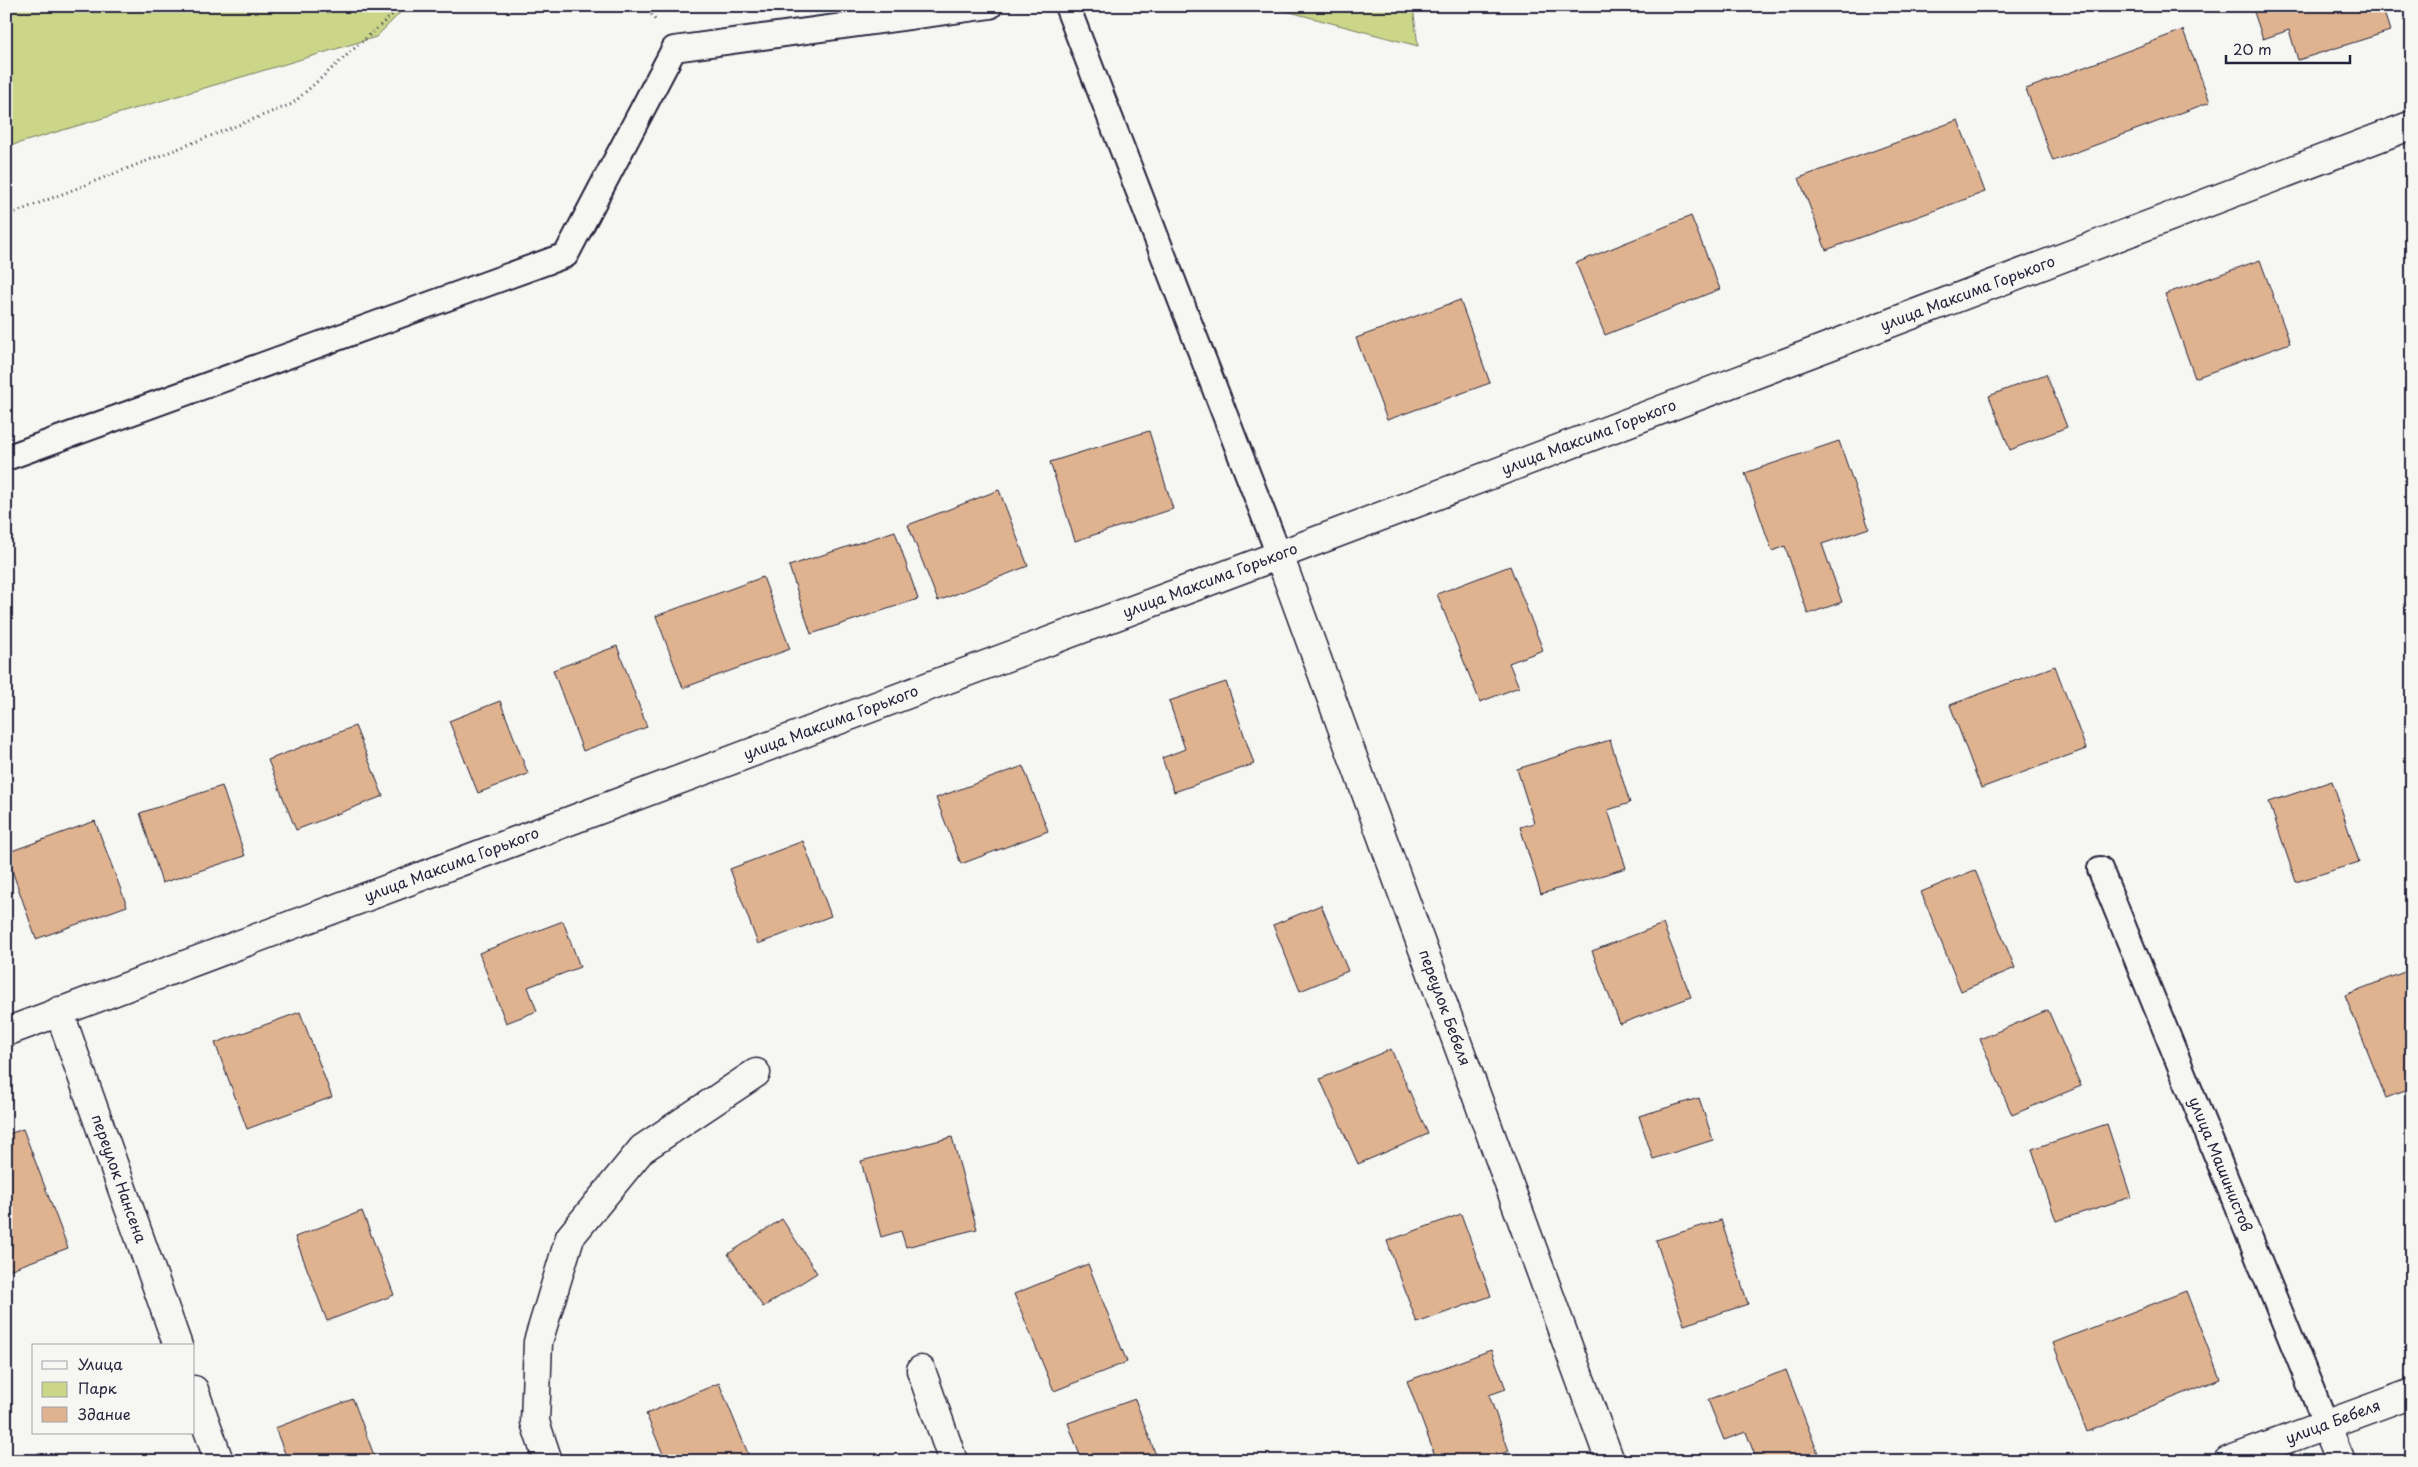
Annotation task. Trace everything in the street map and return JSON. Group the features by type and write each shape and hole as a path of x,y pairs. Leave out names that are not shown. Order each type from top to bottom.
{"street":[{"name":"улица Максима Горького","path":"6,1032 1279,556 2412,125"},
{"name":"переулок Бебеля","path":"1279,556 1610,1461"},
{"name":"переулок Нансена","path":"59,1011 177,1344"},
{"path":"548,1461 535,1422 538,1342 570,1237 642,1148 756,1073"},
{"path":"921,1370 953,1461"},
{"path":"195,1393 219,1461"},
{"name":"улица Бебеля","path":"2228,1461 2412,1393"},
{"name":"улица Машинистов","path":"2326,1425 2341,1461"}],"lane":[{"path":"6,458 566,254 674,49 990,6"},
{"path":"1067,6 1279,556"},
{"name":"улица Машинистов","path":"2100,869 2326,1425"}],"path":[{"path":"6,216 292,104 402,6"}],"green space":[{"path":"6,6 407,6 376,37 6,147"},
{"path":"1267,6 1413,6 1418,46"}],"building":[{"path":"2252,6 2382,6 2390,31 2298,60 2289,30 2263,39"},
{"path":"2183,30 2210,102 2053,161 2026,89"},
{"path":"1958,120 1985,192 1826,250 1799,178"},
{"path":"1691,216 1720,289 1605,335 1576,263"},
{"path":"2260,260 2290,343 2195,378 2165,294"},
{"path":"1460,300 1490,383 1387,420 1356,338"},
{"path":"2046,374 2067,427 2010,450 1989,396"},
{"path":"1149,431 1173,509 1075,541 1050,462"},
{"path":"1839,441 1869,528 1822,544 1842,602 1808,614 1785,546 1772,551 1745,473"},
{"path":"999,490 1028,566 938,601 908,525"},
{"path":"895,531 918,599 811,634 789,566"},
{"path":"1510,566 1543,650 1509,663 1519,687 1480,702 1437,594"},
{"path":"763,577 790,649 683,688 656,616"},
{"path":"617,646 647,727 583,751 553,670"},
{"path":"2055,666 2086,749 1981,788 1950,705"},
{"path":"1226,682 1254,764 1174,792 1162,758 1185,749 1169,701"},
{"path":"500,701 528,774 478,793 449,721"},
{"path":"355,726 383,796 296,830 268,760"},
{"path":"1610,740 1630,803 1608,810 1626,868 1541,894 1520,827 1534,823 1517,769"},
{"path":"1023,766 1048,831 961,864 936,798"},
{"path":"2332,781 2359,862 2296,882 2269,802"},
{"path":"222,786 245,856 162,883 140,813"},
{"path":"95,821 127,906 36,939 6,853"},
{"path":"803,841 831,916 758,944 730,869"},
{"path":"1975,870 2015,968 1961,991 1921,892"},
{"path":"1321,905 1348,971 1300,991 1273,925"},
{"path":"563,921 580,967 528,987 537,1011 506,1023 479,953"},
{"path":"1663,924 1691,997 1620,1024 1592,951"},
{"path":"2412,969 2412,1088 2386,1098 2345,995"},
{"path":"2048,1010 2081,1086 2012,1115 1980,1039"},
{"path":"300,1012 332,1097 247,1129 215,1043"},
{"path":"1391,1049 1428,1134 1358,1164 1320,1079"},
{"path":"1699,1098 1713,1140 1653,1159 1639,1116"},
{"path":"2107,1124 2131,1197 2056,1221 2032,1149"},
{"path":"23,1129 68,1248 6,1271 6,1135"},
{"path":"952,1137 977,1229 906,1247 901,1231 881,1237 861,1161"},
{"path":"362,1211 394,1295 327,1321 295,1237"},
{"path":"1461,1214 1491,1296 1417,1323 1387,1241"},
{"path":"782,1219 817,1273 763,1307 728,1254"},
{"path":"1721,1220 1748,1304 1684,1325 1656,1240"},
{"path":"1088,1264 1127,1362 1054,1391 1014,1294"},
{"path":"2186,1291 2220,1379 2087,1432 2053,1343"},
{"path":"1491,1350 1506,1389 1489,1395 1509,1451 1482,1461 1437,1461 1407,1381"},
{"path":"1786,1370 1821,1461 1757,1461 1746,1432 1724,1440 1708,1400"},
{"path":"719,1383 751,1461 666,1461 646,1414"},
{"path":"353,1399 376,1461 288,1461 275,1428"},
{"path":"1135,1399 1158,1461 1082,1461 1068,1423"}]}
